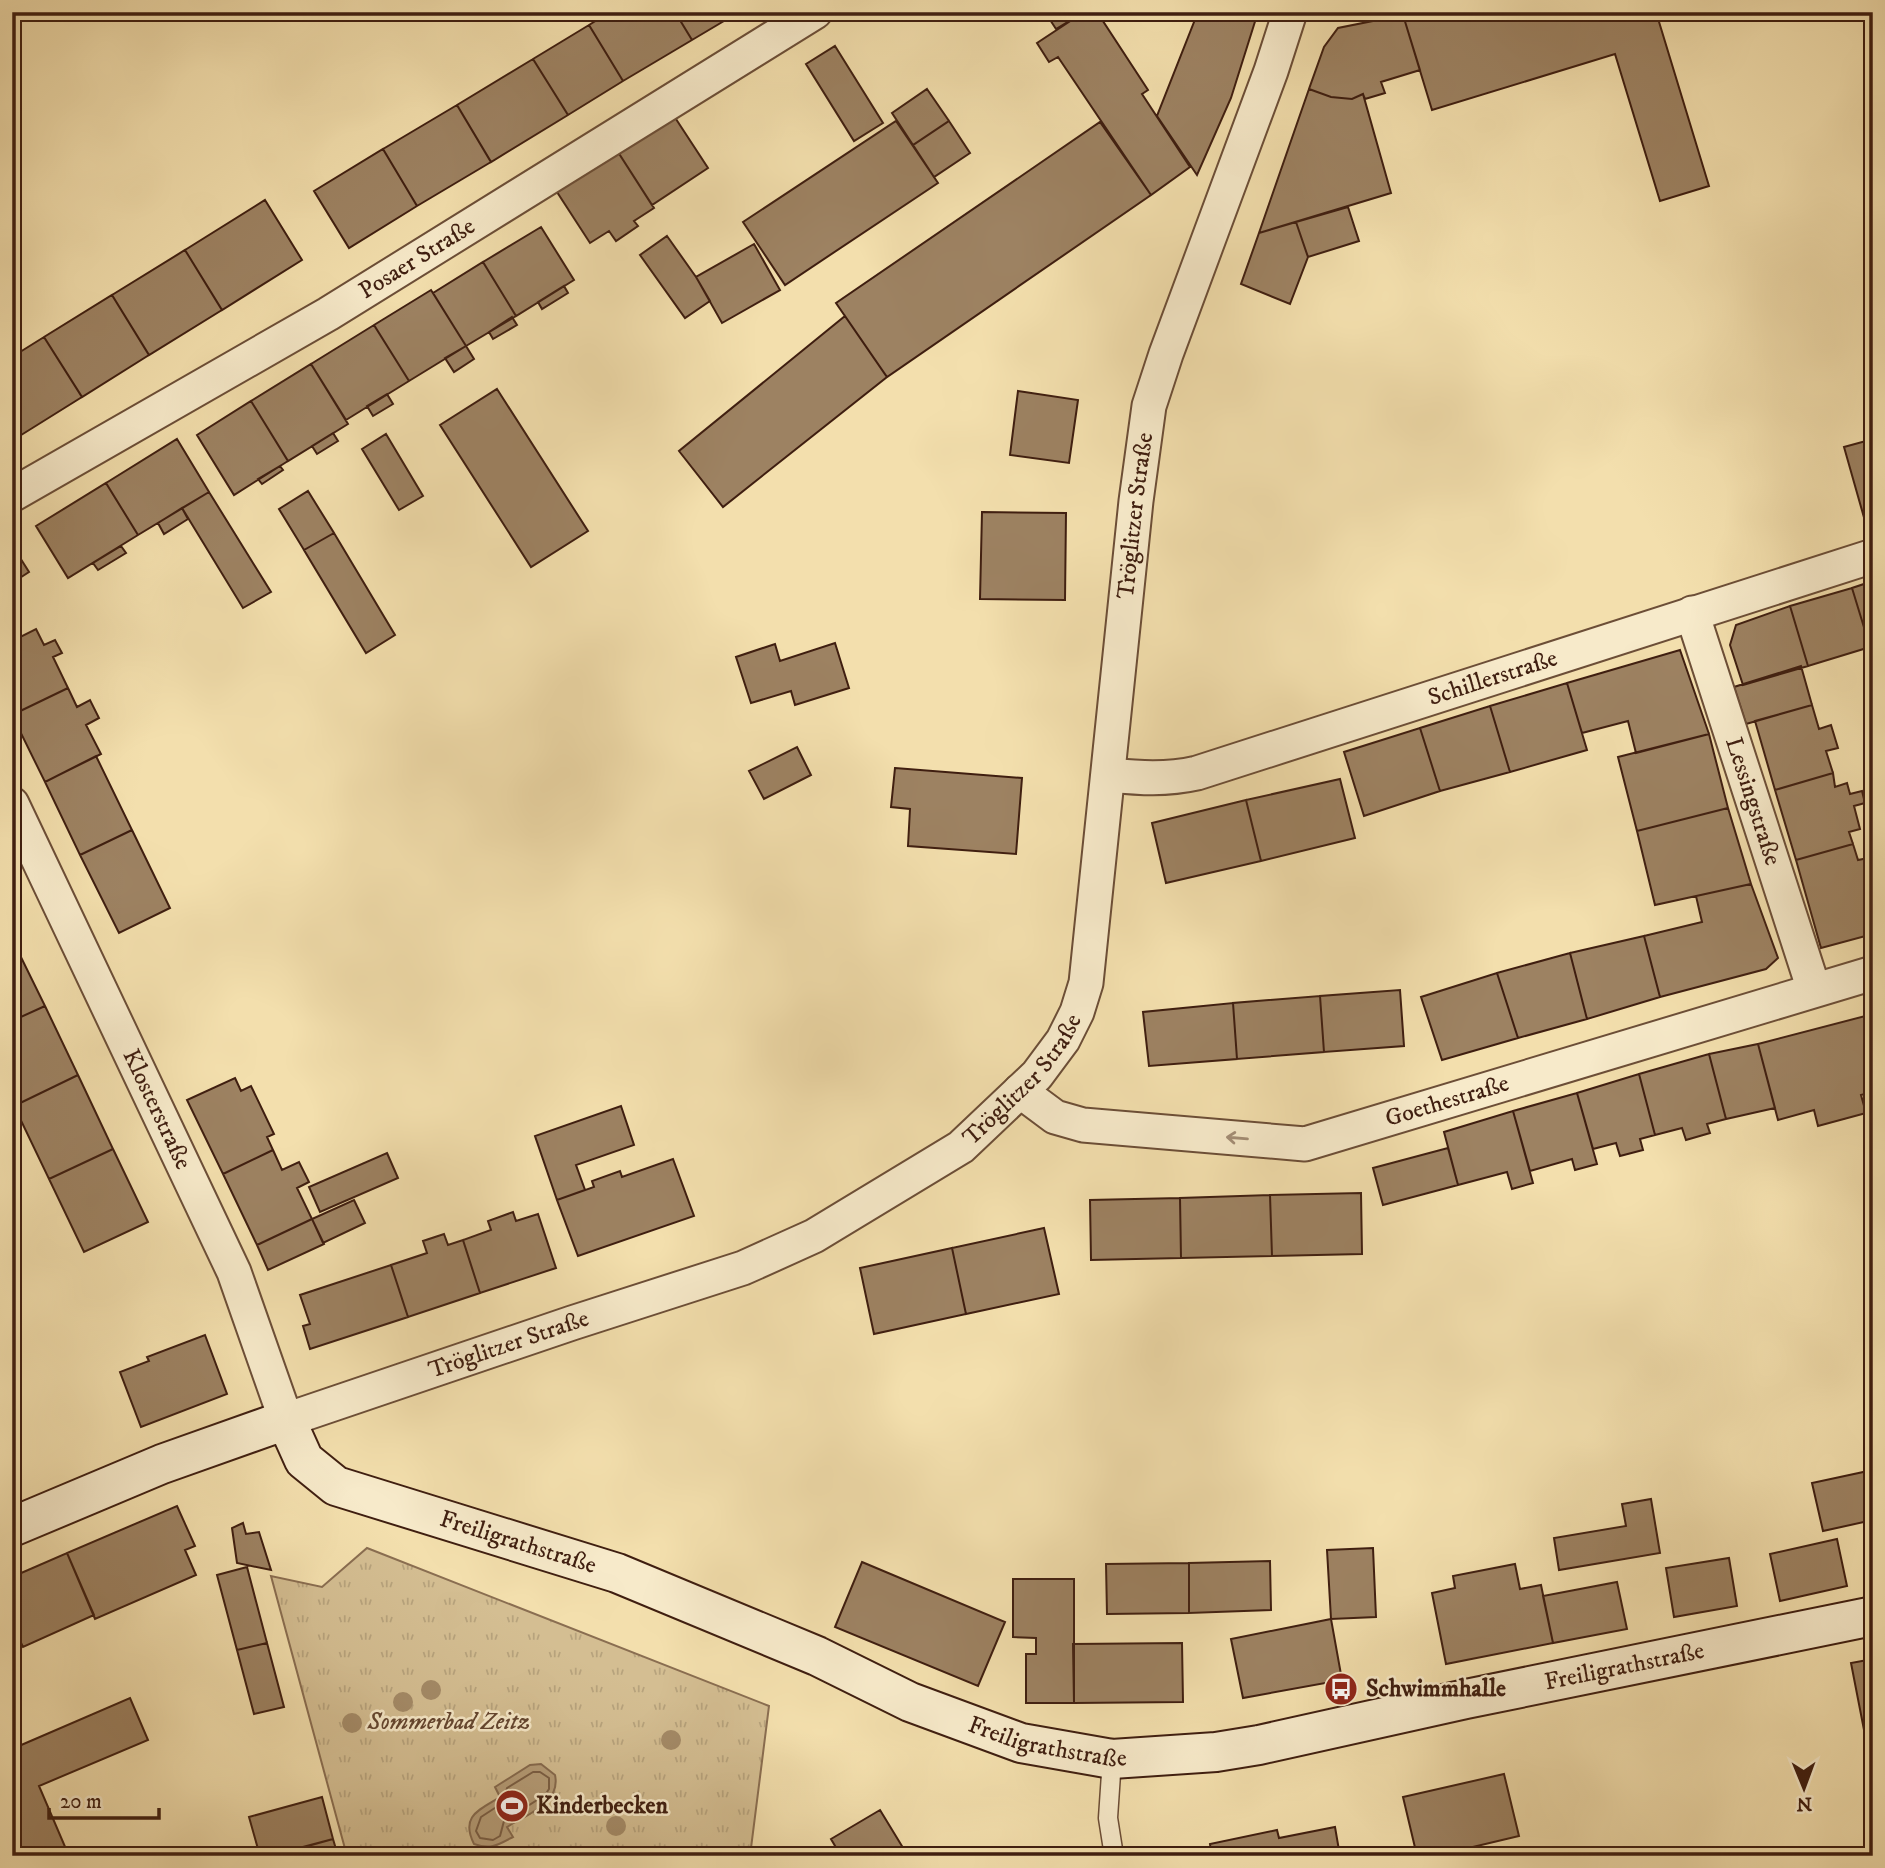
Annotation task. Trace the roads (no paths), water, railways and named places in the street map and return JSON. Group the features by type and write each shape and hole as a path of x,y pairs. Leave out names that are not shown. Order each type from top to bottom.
{"street":[{"name":"Posaer Straße","path":"12,495 328,314 815,12"},
{"name":"Tröglitzer Straße","path":"12,1527 162,1464 286,1420 743,1268 814,1236 961,1147 1037,1075 1063,1040 1077,1012 1086,983 1141,456 1149,406 1272,71 1290,12"},
{"name":"Schillerstraße","path":"1109,775 1171,779 1197,773 1873,556"},
{"name":"Lessingstraße","path":"1692,613 1814,990"},
{"name":"Klosterstraße","path":"12,804 234,1272 286,1420"},
{"name":"Goethestraße","path":"1020,1091 1055,1117 1083,1125 1305,1144 1873,973"},
{"name":"Freiligrathstraße","path":"286,1420 304,1460 335,1486 617,1573 817,1656 910,1702 1021,1743 1112,1759 1216,1752 1259,1745 1466,1699 1873,1616"}],"lane":[{"path":"1112,1759 1108,1818 1114,1856"}],"water":[{"name":"Kinderbecken","path":"541,1764 555,1775 556,1785 548,1800 507,1827 513,1837 494,1846 474,1844 469,1827 471,1820 479,1810 500,1797 495,1787 530,1765"}],"place":[{"name":"Schwimmhalle","path":"1341,1689"},
{"name":"Kinderbecken","path":"512,1806"}],"park label":[{"name":"Sommerbad Zeitz","path":"449,1722"}]}
